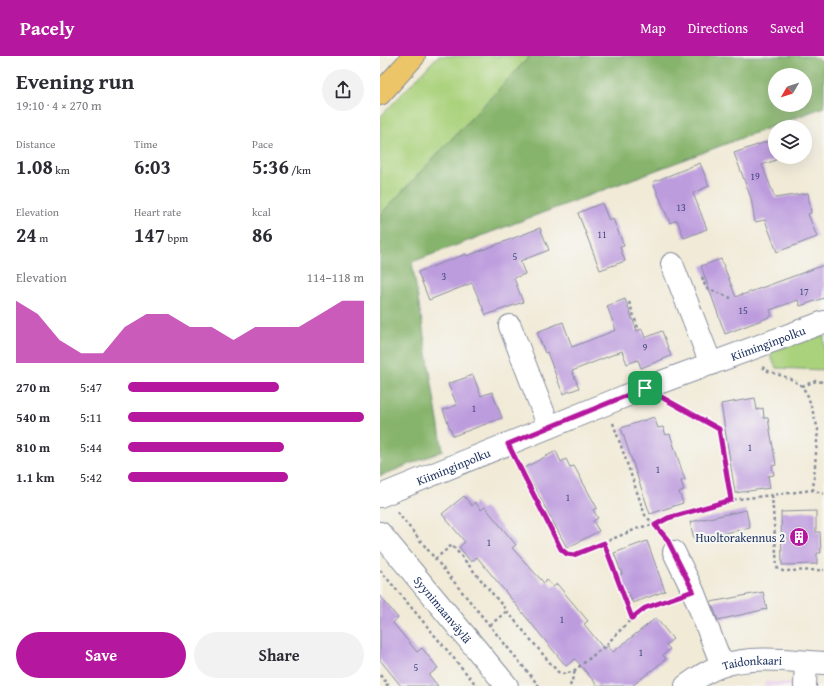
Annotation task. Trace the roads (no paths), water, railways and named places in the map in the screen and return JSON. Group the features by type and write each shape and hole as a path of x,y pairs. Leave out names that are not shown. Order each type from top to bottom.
{"main road":[{"path":"380,94 414,56"}],"street":[{"path":"672,264 711,364"},
{"name":"Kiiminginpolku","path":"381,495 645,388 824,322"},
{"path":"510,326 549,427"},
{"name":"Syynimaanväylä","path":"380,533 507,686"},
{"path":"674,552 693,591 722,666"},
{"name":"Taidonkaari","path":"686,686 704,674 722,666 739,662 764,660 815,662"},
{"path":"805,686 815,662"}],"place":[{"name":"Huoltorakennus 2","path":"799,537"}]}
